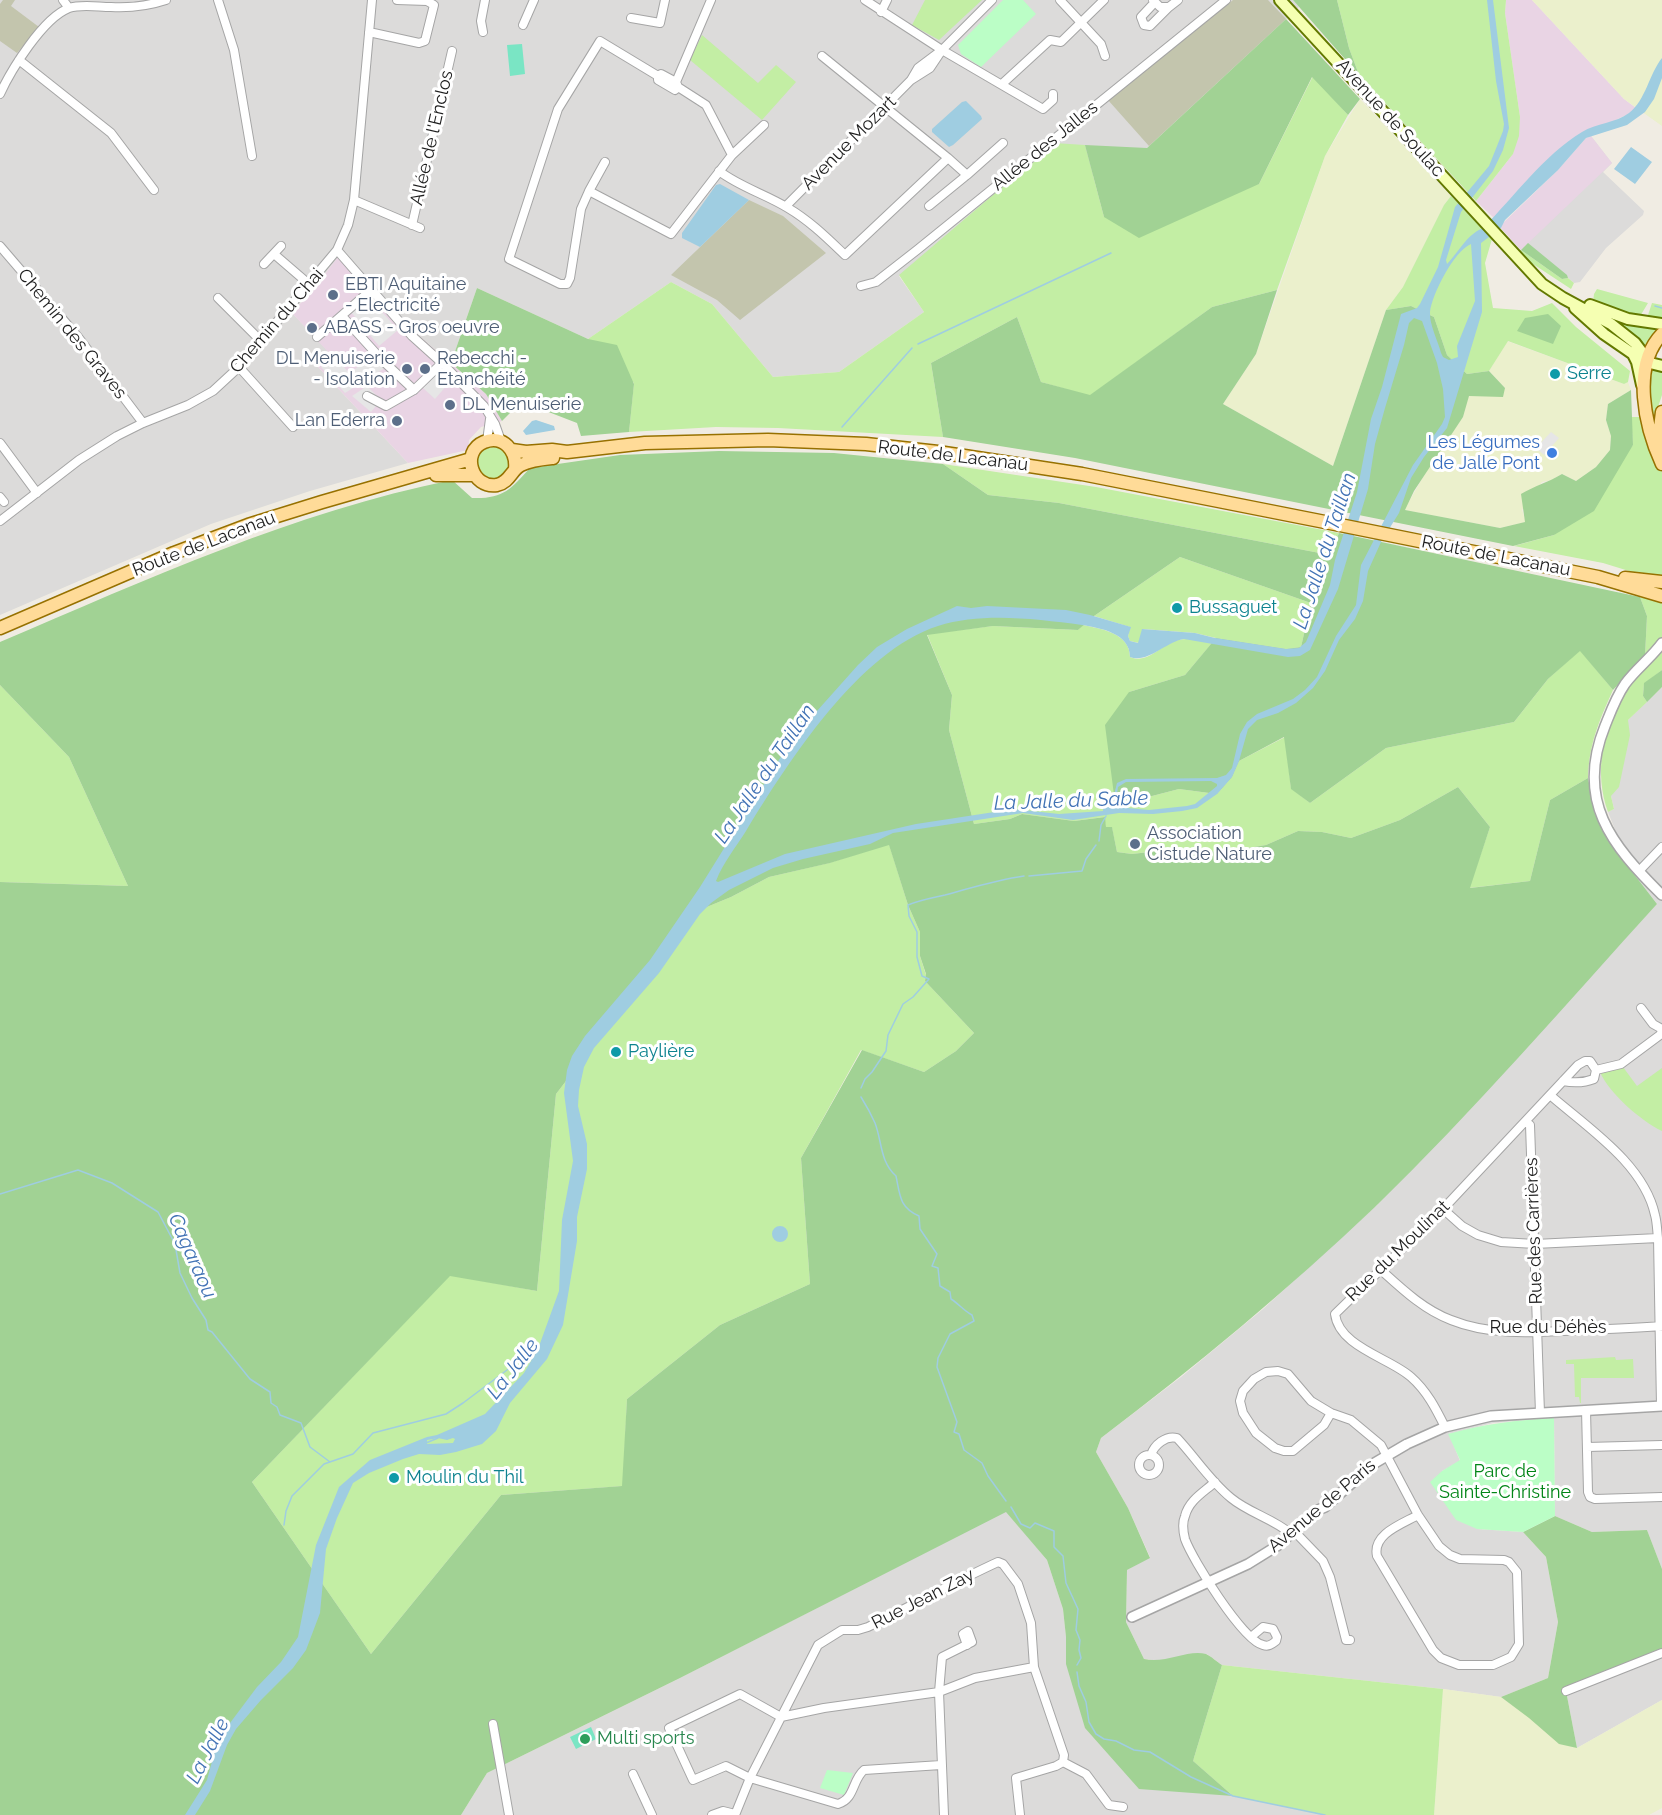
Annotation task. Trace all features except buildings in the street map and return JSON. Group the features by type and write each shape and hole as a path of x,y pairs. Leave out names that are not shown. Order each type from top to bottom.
{"main road":[{"name":"Avenue de Soulac","path":"1280,0 1517,256"},
{"path":"1517,256 1542,284 1616,328 1635,343 1652,364 1662,366"},
{"path":"1517,256 1551,284 1580,301 1628,319 1662,324"},
{"path":"1563,298 1604,334 1633,354 1645,395 1649,426 1662,464"},
{"path":"1645,395 1647,358 1662,333"},
{"path":"1662,412 1660,428 1662,448"},
{"name":"Route de Lacanau","path":"567,452 645,443 768,440 866,444 1014,462 1598,577 1662,596"},
{"path":"487,441 501,441 512,450 526,452 552,450 567,452 515,469 505,482 496,485 485,484 474,475 471,467 475,449 487,441"},
{"path":"512,450 516,462 515,469"},
{"path":"414,476 471,459"},
{"path":"414,476 474,475"},
{"name":"Route de Lacanau","path":"0,628 229,532 414,476"},
{"name":"Route de Lacanau","path":"1598,577 1616,577 1662,588"},
{"path":"1616,577 1662,582"}],"street":[{"path":"63,0 69,8"},
{"path":"0,94 19,60 43,29 69,8 135,7 166,0"},
{"path":"218,0 234,50 252,156"},
{"name":"Chemin du Chai","path":"0,521 79,460 143,423 188,405 213,391 239,367 337,250 348,225 354,200 372,0"},
{"path":"369,32 419,43 424,41 434,8 433,1 397,0"},
{"path":"483,32 481,21 485,0"},
{"path":"523,25 534,0"},
{"path":"631,18 660,23 665,0"},
{"path":"677,85 711,0"},
{"path":"866,0 942,50 1043,109 1053,100 1053,94"},
{"path":"881,12 887,0"},
{"name":"Avenue Mozart","path":"786,206 911,80 918,68 942,50 992,0"},
{"path":"1060,0 1101,44 1106,56"},
{"path":"1002,84 1050,40 1061,42 1104,0"},
{"path":"1169,7 1160,7 1154,1 1141,17 1144,25 1150,26 1178,0"},
{"name":"Allée des Jalles","path":"861,286 876,282 917,250 1226,0"},
{"path":"605,162 581,209 567,285 560,284 509,259 558,109 600,41 658,76 661,74 706,105 732,155"},
{"name":"Allée de l'Enclos","path":"354,200 416,226 452,51"},
{"path":"822,56 967,175"},
{"path":"19,60 111,133 154,190"},
{"path":"589,191 671,234 732,155 764,125"},
{"path":"929,206 1003,143"},
{"path":"716,174 786,206 806,219 845,255 948,158"},
{"name":"Chemin des Graves","path":"0,246 78,337 143,423"},
{"path":"264,264 281,246"},
{"path":"337,250 412,336 442,363 483,406 495,424 501,441"},
{"path":"274,254 309,285"},
{"path":"317,337 371,290"},
{"path":"218,298 261,341"},
{"path":"342,316 382,360 414,390"},
{"path":"367,396 387,406 414,390 442,363"},
{"path":"239,367 292,427"},
{"path":"487,441 490,419"},
{"path":"1,446 37,493"},
{"path":"1661,645 1619,693 1594,759 1594,776 1597,801 1604,824 1618,846 1662,895"},
{"path":"1639,871 1662,848"},
{"path":"1639,871 1650,890 1662,902"},
{"path":"1563,1081 1590,1080 1594,1078 1596,1070 1621,1065 1660,1035 1662,1030 1653,1024 1641,1008"},
{"name":"Rue du Moulinat","path":"1445,1427 1432,1400 1410,1376 1375,1357 1336,1325 1335,1314 1443,1209 1581,1062 1590,1061 1596,1070"},
{"path":"1550,1095 1627,1162 1641,1180 1649,1196 1656,1216 1658,1238 1662,1406"},
{"name":"Rue des Carrières","path":"1526,1122 1530,1125 1539,1332 1540,1413"},
{"path":"1443,1209 1462,1226 1478,1235 1501,1242 1535,1244 1658,1238"},
{"name":"Rue du Déhès","path":"1381,1270 1411,1297 1449,1320 1494,1331 1539,1332 1661,1326"},
{"path":"1331,1413 1324,1425 1293,1451 1284,1451 1275,1448 1256,1433 1243,1413 1240,1401 1243,1391 1254,1379 1266,1372 1278,1371 1288,1374 1311,1401 1331,1413 1351,1420 1381,1445 1418,1515 1439,1546 1450,1555 1470,1560 1504,1560 1514,1566 1517,1572 1519,1644 1511,1657 1493,1665 1459,1665 1441,1658 1433,1650 1377,1556 1376,1549 1381,1537 1418,1515"},
{"name":"Avenue de Paris","path":"1132,1617 1208,1583 1265,1554 1332,1501 1372,1464 1445,1427 1491,1416 1662,1406"},
{"path":"1586,1410 1588,1492 1592,1498 1662,1497"},
{"path":"1151,1455 1153,1450 1166,1438 1178,1438 1230,1497 1245,1508 1293,1533 1323,1561 1330,1577 1346,1640 1350,1640"},
{"path":"1587,1447 1662,1445"},
{"path":"1215,1482 1188,1507 1183,1525 1185,1540 1208,1583 1251,1638"},
{"name":"Rue Jean Zay","path":"781,1717 818,1645 842,1629 858,1630 868,1627 998,1562 1003,1564 1018,1584 1031,1623 1034,1667"},
{"path":"944,1815 939,1692 942,1657 967,1645"},
{"path":"1566,1691 1662,1653"},
{"path":"941,1765 864,1770 858,1776 851,1795 845,1802 838,1804 750,1778 726,1766 693,1780 669,1728 740,1694 781,1717 834,1706 939,1692 975,1678 1034,1667 1064,1755 1063,1762"},
{"path":"712,1815 723,1811 735,1815 750,1778 781,1717"},
{"path":"493,1724 509,1815"},
{"path":"1063,1762 1086,1774 1109,1805 1123,1807"},
{"path":"1020,1815 1016,1778 1063,1762"},
{"path":"633,1774 652,1815"}],"shaded area":[{"path":"0,0 1293,0 1299,7 1147,148 899,276 924,312 839,372 773,377 712,304 671,282 588,339 477,288 451,363 416,333 342,253 292,313 331,354 318,367 408,463 310,491 211,524 0,615"},
{"path":"3,0 15,0 11,6 39,27 17,53 0,41 0,4"},
{"path":"1233,0 1268,0 1286,19 1149,146 1108,100"},
{"path":"1506,0 1532,0 1624,99 1636,108 1633,112 1576,138 1495,219 1476,201 1513,154 1520,117 1505,13"},
{"path":"1532,0 1662,0 1662,126 1624,99"},
{"path":"1360,99 1451,196 1444,205 1403,287 1386,310 1333,466 1223,404 1256,354 1325,156"},
{"path":"1591,136 1612,163 1603,172 1644,211 1643,215 1606,248 1580,282 1574,283 1528,244 1521,250 1501,228"},
{"path":"1591,136 1612,163 1521,250 1501,228 1501,225 1558,170 1586,138"},
{"path":"749,200 783,216 826,253 740,320 717,300 671,275"},
{"path":"342,252 416,333 486,394 502,421 481,427 469,440 468,450 408,463 318,367 330,354 292,313"},
{"path":"369,297 398,330 379,346 351,312"},
{"path":"1507,341 1624,384 1628,382 1631,390 1608,404 1606,420 1611,436 1610,450 1596,467 1576,481 1562,474 1552,480 1542,482 1522,510 1526,522 1500,528 1404,510 1436,455 1463,417 1469,395 1505,388 1489,371"},
{"path":"334,355 349,373 373,357 385,368 345,393 321,367"},
{"path":"436,374 448,384 435,399 423,388"},
{"path":"367,386 381,400 371,412 352,396"},
{"path":"1551,432 1559,438 1544,455 1536,448"},
{"path":"1662,687 1662,1569 1647,1530 1592,1532 1555,1516 1554,1418 1493,1423 1449,1434 1460,1461 1442,1471 1477,1529 1523,1532 1546,1557 1558,1622 1548,1678 1501,1697 1222,1665 1207,1654 1193,1654 1161,1661 1144,1659 1126,1622 1127,1570 1150,1557 1128,1508 1096,1452 1101,1438 1181,1377 1263,1309 1377,1205 1657,904 1607,839 1616,832 1608,812 1614,809 1611,796 1628,720"},
{"path":"1006,1511 1047,1560 1063,1609 1066,1637 1233,1796 1325,1815 461,1815 487,1773 680,1678"},
{"path":"1662,1652 1662,1700 1577,1748 1566,1691"},
{"path":"1443,1689 1501,1697 1577,1748 1662,1700 1662,1808 1649,1815 1434,1815"}],"green space":[{"path":"925,0 982,0 939,40 912,25"},
{"path":"1003,0 1023,0 1036,14 981,67 961,54 958,45"},
{"path":"1293,0 1337,0 1349,48 1359,75"},
{"path":"1337,0 1506,0 1505,13 1520,117 1519,136 1513,154 1476,201 1359,75 1349,48"},
{"path":"1286,19 1360,99 1348,115 1312,77 1259,184 1139,238 1104,217 1085,145 1147,148"},
{"path":"702,35 758,83 776,65 796,82 762,120 690,60"},
{"path":"522,44 525,74 510,76 507,45"},
{"path":"1313,76 1348,115 1325,156 1277,290 1212,307 1090,396 1041,382 1017,317 931,363 943,437 716,427 629,432 634,383 588,339 671,282 712,304 773,377 839,372 924,312 899,275 1054,143 1085,145 1104,217 1259,184"},
{"path":"1451,196 1492,239 1485,263 1493,308 1532,311 1552,303 1576,327 1630,371 1628,382 1624,384 1508,341 1489,371 1467,374 1447,355 1434,317 1411,306 1386,310 1403,287 1444,205"},
{"path":"1528,243 1568,278 1562,279 1521,250"},
{"path":"1521,250 1562,279 1568,278 1574,283 1571,289 1533,264 1519,251"},
{"path":"477,288 588,339 617,345 634,384 629,432 581,436 577,423 523,400 502,421 486,394 451,363"},
{"path":"1597,289 1648,303 1639,318 1593,302"},
{"path":"1277,290 1256,354 1223,404 1333,466 1386,310 1411,306 1434,317 1447,355 1467,374 1489,371 1505,388 1503,397 1469,396 1463,417 1414,491 1405,510 1500,528 1525,522 1521,494 1562,474 1576,481 1596,467 1610,450 1611,436 1606,420 1608,404 1631,390 1633,445 1594,511 1554,535 1513,546 1075,458 943,437 931,363 1017,317 1041,382 1090,395 1212,307"},
{"path":"1579,303 1625,323 1661,328 1645,351"},
{"path":"1652,303 1662,305 1662,320 1647,318"},
{"path":"1548,314 1561,326 1553,344 1517,331 1525,318"},
{"path":"1651,369 1662,370 1662,395 1657,410 1656,441 1651,421 1648,375"},
{"path":"1631,417 1640,417 1650,448 1662,472 1662,578 1642,575 1603,563 1514,546 1554,535 1633,445"},
{"path":"493,447 505,451 509,463 505,475 493,479 481,475 477,463 481,451"},
{"path":"719,451 834,453 943,464 988,495 1059,503 1330,555 1339,533 1640,597 1647,616 1645,656 1613,690 1580,651 1548,679 1514,722 1386,748 1310,803 1291,789 1284,737 1239,761 1232,777 1217,794 1179,789 1152,796 1114,795 1105,725 1129,692 1185,675 1216,638 1286,649 1301,647 1311,603 1180,557 1094,616 1078,630 993,626 927,635 952,695 949,730 974,824 1010,819 1022,814 1074,821 1105,817 1106,827 1112,827 1117,852 1132,854 1176,849 1224,852 1266,845 1298,831 1322,832 1351,838 1400,820 1458,787 1490,827 1470,888 1530,881 1550,800 1588,778 1595,814 1607,839 1657,904 1483,1096 1375,1207 1241,1327 1101,1438 1096,1452 1128,1508 1150,1558 1127,1570 1126,1622 1144,1659 1160,1660 1199,1653 1208,1655 1222,1665 1193,1761 1233,1796 1139,1789 1085,1728 1066,1664 1063,1609 1047,1560 1006,1512 680,1678 487,1773 461,1815 0,1815 0,882 128,886 69,757 0,685 0,642 222,549 336,510 452,480 472,498 491,497 505,492 530,468 620,455","holes":["889,845 908,905 920,932 920,956 926,974 925,981 974,1033 956,1051 924,1072 862,1050 801,1158 810,1284 720,1325 627,1399 622,1486 501,1495 371,1654 252,1482 450,1276 537,1291 556,1094 697,911 731,897 769,877 830,863"]},
{"path":"943,464 1096,487 1339,533 1330,555 1059,503 988,495"},
{"path":"1180,557 1311,603 1301,647 1286,649 1195,633 1143,629 1139,643 1130,641 1128,636 1130,627 1094,616"},
{"path":"1640,597 1662,603 1662,637 1645,656 1647,616"},
{"path":"1083,625 1120,637 1129,649 1130,657 1137,659 1149,656 1166,645 1182,639 1212,643 1185,675 1129,692 1152,796 1179,789 1217,794 1232,777 1239,761 1285,737 1291,788 1310,803 1386,748 1514,722 1548,679 1580,650 1613,690 1603,712 1590,754 1588,778 1550,800 1530,881 1469,888 1490,827 1458,787 1400,820 1351,838 1322,832 1298,831 1266,845 1224,852 1176,849 1132,854 1117,852 1112,828 1106,827 1104,817 1074,821 1022,814 1010,819 974,824 949,730 952,695 927,634 993,626 1078,630"},
{"path":"1662,652 1662,670 1644,684 1643,696 1647,702 1628,720 1630,735 1619,787 1611,796 1614,809 1608,812 1601,766 1602,751 1610,721 1628,688"},
{"path":"1662,670 1662,687 1647,702 1643,696 1644,683"},
{"path":"0,685 69,757 128,886 0,882"},
{"path":"889,844 908,905 920,932 920,956 926,975 925,981 974,1033 956,1051 924,1072 861,1050 801,1158 810,1284 720,1325 627,1399 623,1486 501,1495 371,1654 252,1482 450,1275 537,1291 556,1094 697,911 731,897 769,877 829,863"},
{"path":"1623,1067 1637,1086 1662,1068 1662,1131 1626,1106 1600,1072"},
{"path":"1615,1357 1616,1360 1633,1359 1634,1378 1581,1378 1580,1403 1579,1397 1575,1397 1574,1364 1566,1364 1566,1360"},
{"name":"Parc de Sainte-Christine","path":"1554,1418 1555,1516 1523,1532 1477,1529 1456,1520 1430,1482 1460,1460 1448,1434 1501,1423"},
{"path":"1555,1516 1592,1532 1647,1530 1662,1569 1662,1652 1566,1691 1577,1748 1559,1744 1501,1697 1548,1678 1558,1622 1546,1557 1523,1532"},
{"path":"1222,1665 1443,1689 1434,1815 1325,1815 1233,1796 1193,1761"},
{"path":"591,1727 596,1739 576,1749 570,1737"},
{"path":"827,1770 853,1773 844,1795 820,1788"}],"water":[{"path":"1487,0 1493,0 1509,128 1503,150 1493,171 1461,212 1446,260 1447,264 1467,239 1483,228 1530,177 1568,141 1593,127 1624,116 1635,108 1662,58 1662,78 1654,99 1645,112 1627,125 1586,138 1558,170 1505,220 1501,228 1481,243 1482,312 1447,428 1411,478 1399,513 1381,542 1368,571 1363,601 1355,619 1339,640 1325,671 1313,688 1296,703 1278,713 1257,720 1248,729 1232,777 1217,794 1197,808 1153,814 1119,813 1073,820 1023,813 893,833 870,844 773,868 729,890 711,903 700,914 659,973 594,1048 584,1067 578,1106 587,1144 587,1169 577,1217 577,1241 563,1325 547,1359 510,1403 496,1431 482,1444 440,1455 419,1454 369,1473 353,1483 326,1549 320,1613 306,1650 293,1668 236,1729 227,1745 210,1791 195,1815 185,1815 207,1780 214,1754 224,1731 257,1687 281,1662 298,1637 316,1545 339,1487 370,1460 485,1414 524,1373 538,1349 559,1291 562,1220 573,1161 564,1093 567,1070 572,1056 585,1036 650,960 700,887 787,747 858,665 877,647 907,629 957,606 1066,610 1131,627 1128,636 1130,641 1138,643 1142,629 1195,633 1286,649 1299,648 1306,642 1330,585 1335,560 1357,492 1371,419 1401,314 1417,308 1420,304 1438,267 1455,207 1489,166 1503,131 1504,124 1496,81","holes":["1471,244 1475,301 1457,346 1458,357 1449,360 1441,353 1432,327 1430,312 1445,274 1464,248","1414,318 1422,321 1437,363 1443,389 1445,417 1413,465 1361,565 1356,605 1336,636 1317,677 1293,699 1257,714 1247,722 1240,734 1232,768 1226,775 1217,778 1126,779 1117,783 1114,795 1103,799 1103,811 1059,814 1014,809 916,824 785,854 716,881 726,861 783,773 828,712 881,659 909,639 938,626 991,618 1028,619 1082,625 1105,630 1120,637 1129,649 1130,657 1137,658 1150,655 1184,639 1288,657 1300,656 1310,650 1338,589 1368,489 1375,444 1409,323","1211,781 1217,786 1195,804 1149,810 1128,808 1116,801 1118,787 1126,782","438,1438 455,1439 453,1443 427,1444 427,1440"]},
{"path":"966,101 982,119 949,147 932,132 932,129"},
{"path":"1631,147 1652,162 1635,184 1614,169"},
{"path":"720,184 749,200 700,247 682,238 682,233 716,185"},
{"path":"536,420 554,426 555,430 526,435 523,431 532,421"},
{"path":"780,1226 788,1234 780,1242 772,1234"}],"waterway":[{"path":"918,344 1111,253"},
{"path":"1655,306 1662,308"},
{"path":"842,427 912,348"},
{"name":"La Jalle du Sable","path":"1099,841 1101,825 1106,816"},
{"path":"1029,876 1082,871 1086,859 1096,845"},
{"path":"861,1088 886,1051 888,1035 903,1004 913,997 929,979 922,976 917,957 917,932 909,916 908,905 984,884 1024,876"},
{"path":"861,1097 875,1123 882,1151 887,1164 896,1176 902,1200 908,1209 919,1216 920,1229 937,1254 932,1266 938,1268 940,1286 950,1292 951,1299 972,1315 974,1321 950,1334 938,1358 937,1367 957,1422 954,1432 959,1434 964,1450 982,1463 988,1476 1006,1501"},
{"name":"Cagaraou","path":"0,1194 78,1170 112,1183 158,1212 175,1244 180,1273 206,1320 208,1330 250,1379 270,1392 271,1403 277,1407 280,1415 301,1423 310,1447 330,1462"},
{"path":"284,1525 292,1496 324,1464 353,1454 373,1433 446,1414 519,1361 532,1359"},
{"name":"La Jalle","path":"426,1443 438,1438"},
{"path":"1011,1507 1021,1524 1030,1528 1035,1523 1054,1531 1054,1547 1063,1556 1066,1583 1078,1609 1076,1630 1080,1640 1081,1658 1077,1665"},
{"path":"1077,1672 1089,1722 1096,1734 1104,1739 1116,1741 1134,1750 1150,1752 1191,1777 1233,1796 1325,1815"}],"place":[{"name":"EBTI Aquitaine - Electricité","path":"333,295"},
{"name":"ABASS - Gros oeuvre","path":"312,328"},
{"name":"DL Menuiserie - Isolation","path":"407,369"},
{"name":"Rebecchi - Etanchéité","path":"425,369"},
{"name":"Serre","path":"1555,374"},
{"name":"DL Menuiserie","path":"450,405"},
{"name":"Lan Ederra","path":"397,421"},
{"name":"Les Légumes de Jalle Pont","path":"1552,453"},
{"name":"Bussaguet","path":"1177,608"},
{"name":"Association Cistude Nature","path":"1135,844"},
{"name":"Paylière","path":"616,1052"},
{"name":"Moulin du Thil","path":"394,1478"},
{"name":"Multi sports","path":"585,1739"}],"water label":[{"name":"La Jalle du Taillan","path":"1325,551"},
{"name":"La Jalle du Taillan","path":"765,774"}]}
